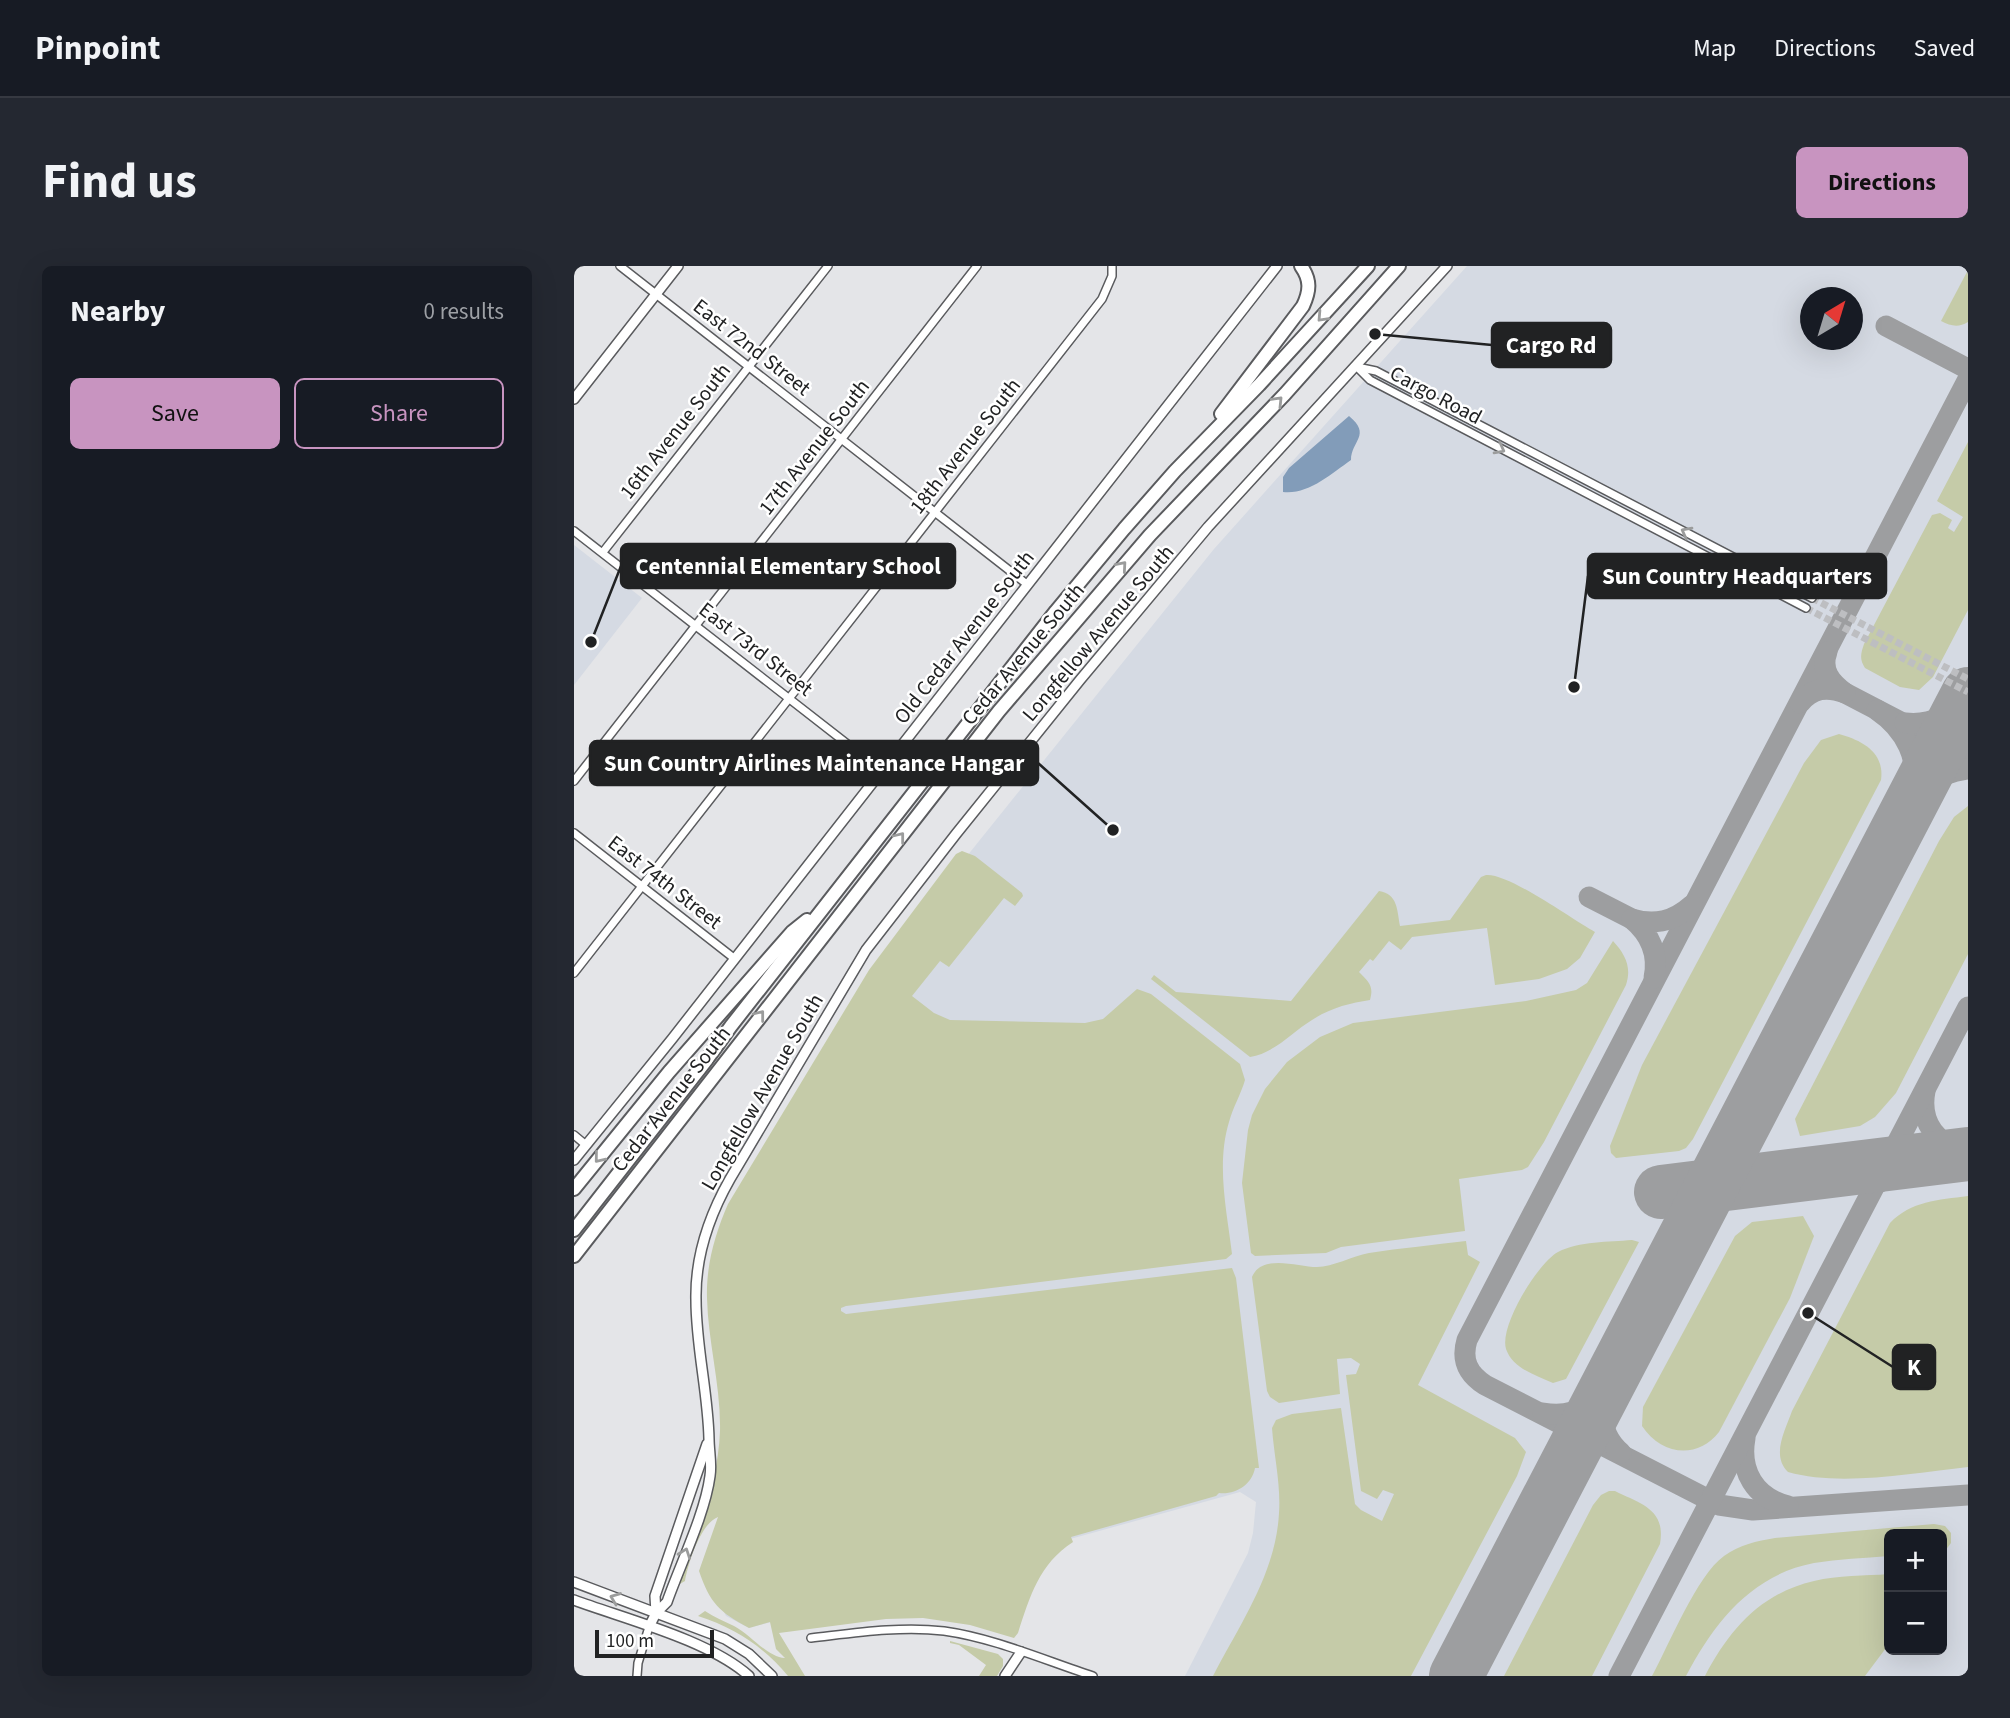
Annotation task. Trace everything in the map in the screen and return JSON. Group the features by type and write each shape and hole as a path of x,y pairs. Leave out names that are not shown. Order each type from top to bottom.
{"highway":[{"path":"1175,471 1303,306 1309,283 1301,266"},
{"name":"Cedar Avenue South","path":"574,1230 1056,611 1175,471 1368,266"},
{"name":"Cedar Avenue South","path":"574,1256 999,711 1150,535 1285,394 1399,266"},
{"path":"574,1189 668,1072 723,1009 792,932 824,907"},
{"path":"574,1224 612,1181"},
{"path":"574,1261 592,1233"}],"street":[{"name":"East 72nd Street","path":"620,266 1028,584"},
{"path":"574,399 678,266"},
{"name":"16th Avenue South","path":"603,552 828,266"},
{"name":"17th Avenue South","path":"574,780 977,266"},
{"name":"18th Avenue South","path":"574,973 1102,299 1112,276 1112,266"},
{"name":"Old Cedar Avenue South","path":"574,1160 1277,266"},
{"name":"Longfellow Avenue South","path":"649,1627 656,1613 667,1602 711,1474 708,1407 696,1301 697,1272 704,1238 726,1186 856,967 892,917 1080,680 1208,527 1447,266"},
{"name":"Cargo Road","path":"1357,367 1376,371 1812,598"},
{"name":"Cargo Road","path":"1357,367 1370,380 1806,608"},
{"name":"East 73rd Street","path":"574,531 882,771"},
{"name":"East 74th Street","path":"574,833 735,958"},
{"path":"574,1135 586,1145"},
{"path":"574,1583 725,1639 749,1654 772,1676"},
{"path":"574,1600 719,1655 749,1676"},
{"path":"637,1676 638,1663 649,1627"},
{"path":"811,1638 877,1630 919,1629 971,1636 1093,1676"},
{"path":"1004,1676 1021,1652"}],"shaded area":[{"path":"1467,266 1968,266 1968,1676 1185,1676 1248,1553 1256,1502 1240,1492 749,1628 726,1616 701,1566 726,1499 736,1440 967,856 1214,549"},
{"path":"574,545 642,598 574,685"}],"green space":[{"path":"1968,270 1968,322 1954,326 1941,321"},
{"path":"1968,442 1968,610 1933,677 1919,690 1900,687 1865,668 1861,659 1862,650 1932,515 1940,513 1952,520 1948,528 1954,532 1963,517 1937,501"},
{"path":"1839,734 1870,749 1879,762 1881,780 1693,1139 1686,1148 1679,1151 1616,1158 1611,1153 1610,1146 1642,1065 1804,763 1821,740"},
{"path":"1968,806 1968,954 1896,1093 1875,1117 1860,1126 1800,1136 1795,1119 1939,841 1954,817"},
{"path":"962,851 975,856 1023,896 1015,906 1004,898 949,967 940,961 912,996 934,1013 950,1020 1085,1023 1103,1019 1137,989 1151,994 1240,1064 1245,1080 1229,1122 1223,1155 1232,1254 1226,1259 846,1306 841,1308 841,1311 846,1314 1232,1268 1236,1278 1259,1468 1255,1468 1247,1484 1237,1490 1071,1537 1073,1542 1052,1560 1037,1582 1014,1638 970,1625 923,1618 886,1619 779,1633 805,1676 788,1676 748,1639 698,1616 705,1611 740,1630 765,1650 785,1658 776,1649 770,1622 749,1628 717,1606 707,1591 699,1571 718,1517 701,1535 692,1554 685,1581 678,1585 711,1490 718,1451 719,1397 707,1298 712,1250 728,1204 869,970 956,854"},
{"path":"1486,875 1510,881 1595,932 1580,958 1567,969 1539,979 1495,985 1487,928 1412,937 1401,950 1389,941 1373,961 1370,959 1359,972 1370,985 1370,1000 1326,1012 1275,1047 1250,1057 1151,979 1154,975 1176,992 1291,1001 1379,891 1393,899 1400,926 1450,920 1481,877"},
{"path":"1613,941 1626,961 1626,985 1544,1142 1528,1167 1459,1179 1465,1231 1341,1247 1326,1253 1255,1256 1251,1253 1242,1183 1248,1130 1265,1089 1287,1062 1320,1037 1353,1023 1526,1001 1576,990 1587,983"},
{"path":"1968,1196 1968,1467 1854,1479 1788,1472 1780,1458 1780,1451 1792,1411 1890,1223 1916,1206 1936,1200"},
{"path":"1803,1216 1814,1236 1790,1298 1719,1432 1710,1441 1690,1450 1669,1448 1659,1443 1642,1426 1643,1407 1735,1236 1752,1222"},
{"path":"1632,1240 1639,1242 1566,1379 1553,1383 1514,1362 1506,1349 1508,1326 1531,1281 1550,1258 1575,1246"},
{"path":"1466,1241 1468,1255 1480,1262 1418,1385 1515,1438 1526,1452 1517,1476 1411,1676 1213,1676 1255,1597 1271,1556 1279,1513 1272,1428 1276,1420 1292,1414 1341,1408 1355,1504 1382,1521 1394,1494 1383,1490 1377,1499 1361,1491 1346,1375 1356,1374 1360,1364 1351,1358 1337,1359 1340,1394 1279,1403 1270,1397 1252,1277 1264,1265 1272,1263 1323,1267 1369,1253"},
{"path":"1615,1491 1650,1509 1659,1523 1660,1544 1592,1676 1504,1676 1593,1505 1601,1495"},
{"path":"1934,1524 1945,1526 1951,1533 1951,1543 1947,1548 1947,1529 1884,1529 1884,1556 1814,1563 1771,1578 1753,1590 1722,1620 1686,1676 1652,1676 1694,1594 1714,1565 1736,1549 1775,1538"},
{"path":"1884,1574 1884,1651 1865,1676 1705,1676 1736,1629 1763,1604 1795,1587 1842,1577"},
{"path":"950,1641 998,1654 1003,1659 1003,1666 997,1676 979,1676 986,1665"}],"water":[{"path":"1349,416 1360,433 1351,460 1310,487 1283,492 1283,477 1289,468"}],"taxiway":[{"path":"1886,326 1968,369"},
{"path":"1968,379 1465,1347 1467,1366 1485,1385 1719,1505 1753,1510 1968,1495"},
{"path":"1800,703 1815,691 1832,690 1845,693 1828,676 1825,665 1827,652"},
{"path":"1905,723 1925,723 1941,717 1955,707 1968,692"},
{"path":"1845,693 1968,757"},
{"path":"1968,696 1962,722 1968,748"},
{"path":"1877,710 1896,726 1903,736 1909,746 1915,769 1912,794 1895,834 1922,791 1941,777 1968,769"},
{"path":"1589,897 1632,919"},
{"path":"1654,978 1652,945 1644,931 1632,919 1664,921 1692,905"},
{"path":"1619,1676 1968,1007"},
{"path":"1925,1091 1925,1113 1933,1131 1947,1144 1968,1151"},
{"path":"1880,1182 1904,1166 1950,1156"},
{"path":"1543,1413 1569,1413 1588,1404 1617,1368 1604,1401 1603,1423 1606,1433 1621,1453"},
{"path":"1745,1438 1745,1461 1752,1481 1767,1497 1788,1506"}],"runway":[{"path":"1456,1676 1968,694"},
{"path":"1661,1192 1968,1154"}],"tunnel":[{"path":"1812,598 1968,679"},
{"path":"1806,608 1968,692"}],"place":[{"name":"Cargo Rd","path":"1375,334"},
{"name":"Centennial Elementary School","path":"591,642"},
{"name":"Sun Country Headquarters","path":"1574,687"},
{"name":"Sun Country Airlines Maintenance Hangar","path":"1113,830"},
{"name":"K","path":"1808,1313"}]}
